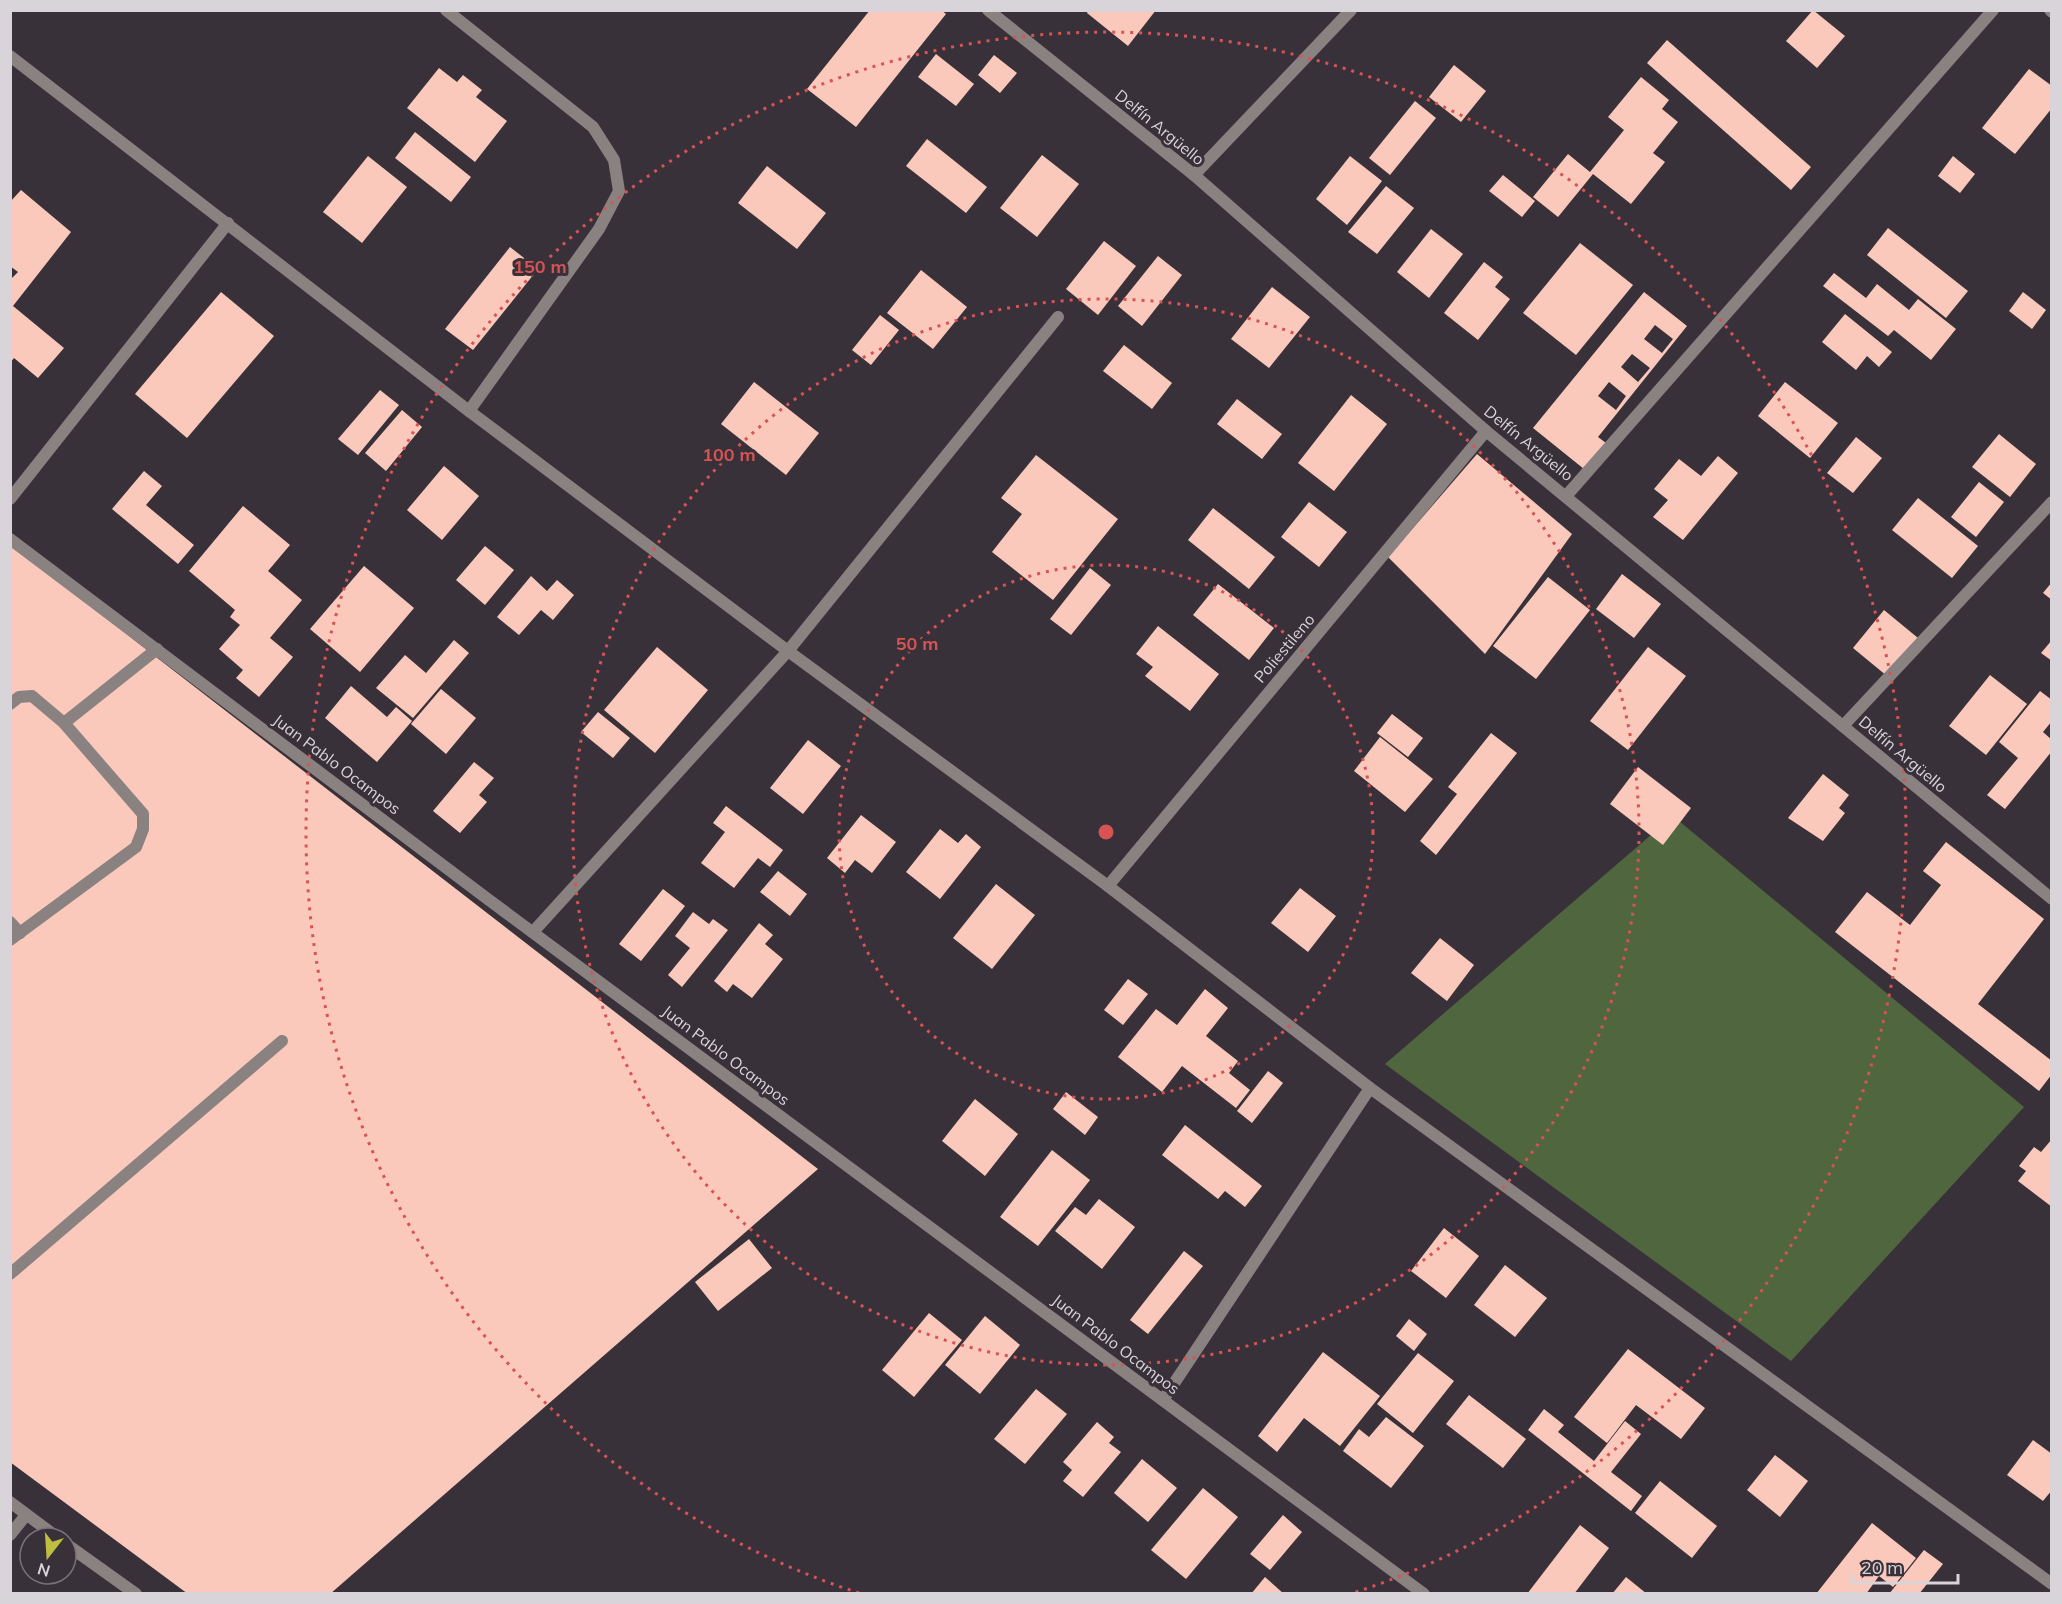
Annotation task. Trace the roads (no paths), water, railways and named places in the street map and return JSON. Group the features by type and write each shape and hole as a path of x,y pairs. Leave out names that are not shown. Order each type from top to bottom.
{"street":[{"path":"446,10 593,127 614,160 619,191 599,229 469,411"},
{"name":"Delfín Argüello","path":"988,10 1194,175 1486,431 2052,900"},
{"path":"1194,175 1351,10"},
{"path":"1566,495 1993,10"},
{"path":"10,56 469,411 788,651 1108,886 1371,1088 2052,1584"},
{"path":"10,499 228,223"},
{"path":"533,932 788,651 1058,316"},
{"name":"Poliestileno","path":"1108,886 1486,431"},
{"path":"1843,726 2052,502"},
{"name":"Juan Pablo Ocampos","path":"10,539 533,932 1424,1593"},
{"path":"64,723 157,649"},
{"path":"10,704 19,697 32,696 64,723 143,814 143,829 136,847 15,937 10,922"},
{"path":"10,1274 282,1041"},
{"path":"1163,1400 1371,1088"},
{"path":"10,1502 41,1526"},
{"path":"10,1535 26,1515"},
{"path":"78,1552 136,1593"}]}
